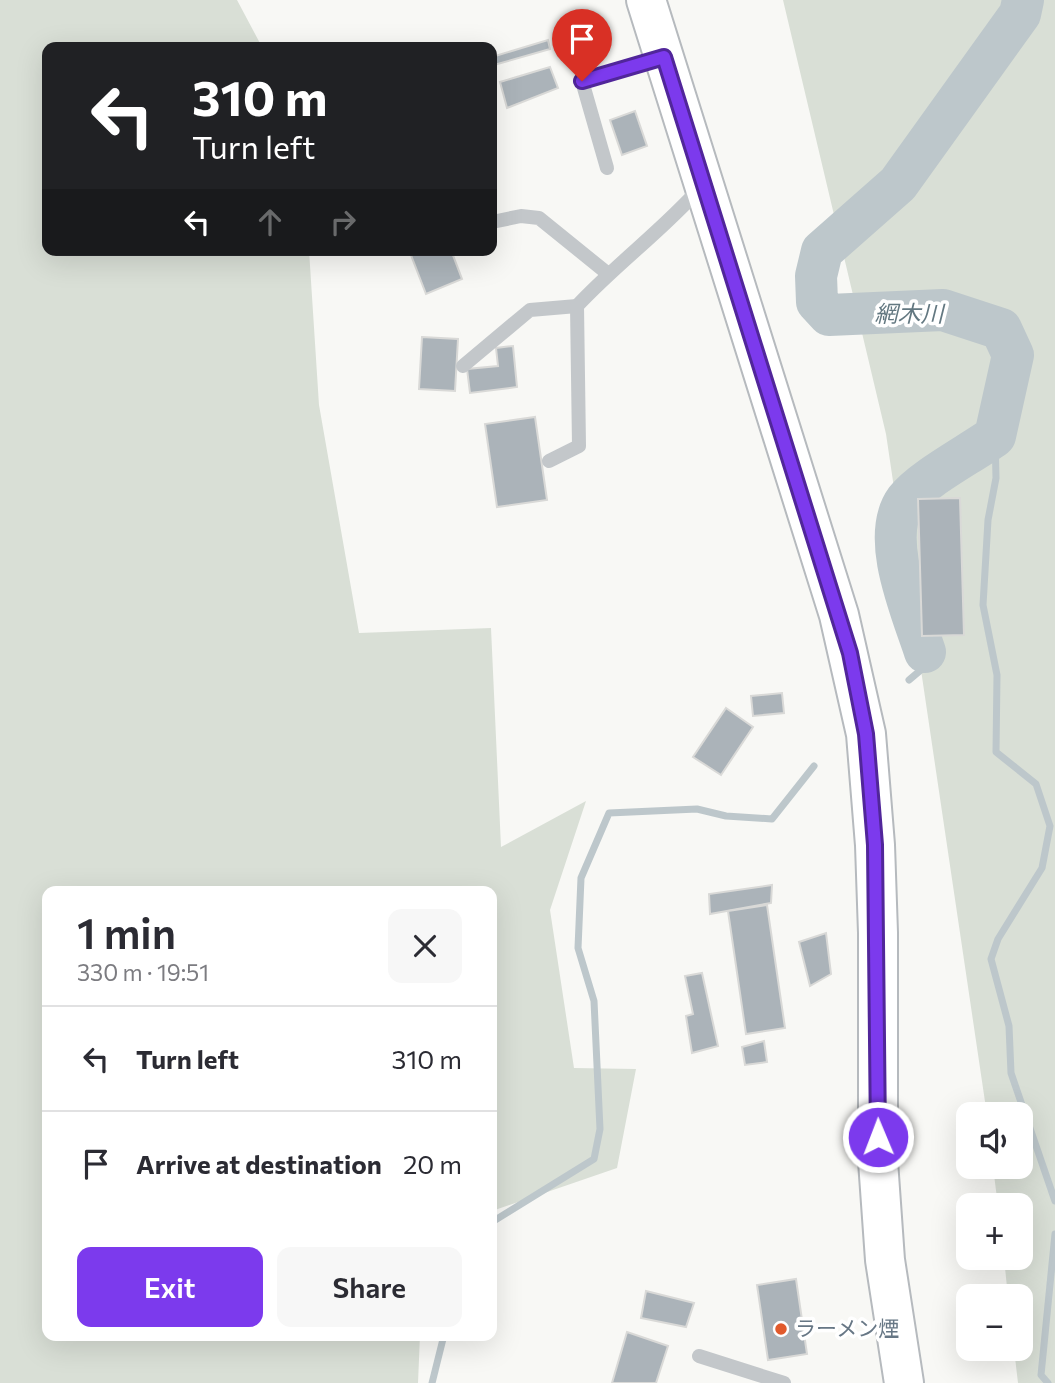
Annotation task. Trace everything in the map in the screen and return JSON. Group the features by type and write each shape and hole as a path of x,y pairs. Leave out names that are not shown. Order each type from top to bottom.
{"main road":[{"path":"646,0 702,186 839,615 866,734 878,921 878,1161 885,1260 904,1383"}],"lane":[{"path":"607,168 582,81 664,57"},
{"path":"463,366 530,310 577,306 607,273 652,236 702,186"},
{"path":"497,221 521,216 539,218 607,273"},
{"path":"549,461 579,446 577,306"},
{"path":"699,1356 784,1383"}],"shaded area":[{"path":"0,0 237,0 259,42 42,42 42,256 309,256 319,405 359,633 491,628 501,847 586,801 550,910 574,1068 636,1069 617,1168 497,1209 497,886 42,886 42,1341 420,1341 418,1383 0,1383"},
{"path":"783,0 1055,0 1055,1383 1018,1383 1015,1361 1033,1361 1033,1284 1007,1284 1005,1270 1033,1270 1033,1193 996,1193 995,1179 1033,1179 1033,1102 985,1102 886,434"}],"building":[{"path":"548,40 550,49 497,64 497,55"},
{"path":"550,67 558,88 507,108 500,82"},
{"path":"635,111 647,146 622,155 610,120"},
{"path":"411,256 453,256 462,279 426,294"},
{"path":"422,337 458,339 455,391 419,389"},
{"path":"513,346 517,387 470,393 467,369 498,366 496,348"},
{"path":"535,417 547,500 497,507 485,424"},
{"path":"960,498 964,635 922,636 918,499"},
{"path":"782,693 784,713 753,716 751,696"},
{"path":"726,708 753,727 721,775 693,757"},
{"path":"772,885 771,903 710,914 709,894"},
{"path":"767,905 785,1028 746,1034 728,911"},
{"path":"826,933 831,974 810,986 799,942"},
{"path":"702,973 718,1046 692,1053 686,1016 693,1014 685,976"},
{"path":"764,1041 767,1062 745,1065 742,1047"},
{"path":"796,1279 807,1354 768,1360 757,1285"},
{"path":"646,1291 694,1303 686,1327 641,1318"},
{"path":"627,1332 668,1346 656,1383 612,1383"}],"waterway":[{"name":"網木川","path":"925,652 900,575 896,534 899,516 913,492 995,436 1013,355 1001,329 943,310 829,315 817,302 816,276 822,251 898,184 1020,14 1023,0"},
{"path":"995,436 996,478 988,520 983,605 997,675 996,752 1036,784 1050,826 1042,868 998,939 991,959 1009,1026 1011,1073 1055,1201"},
{"path":"909,680 922,669 925,652"},
{"path":"497,1219 594,1159 600,1129 594,1001 578,948 581,878 609,813 697,809 726,816 772,819 814,766"},
{"path":"1048,1383 1041,1375 1055,1234"},
{"path":"432,1383 442,1341"}],"place":[{"name":"ラーメン煙","path":"781,1329"}],"route":[{"path":"582,81 664,57 702,186 850,653 866,734 875,845 878,1137"}]}
